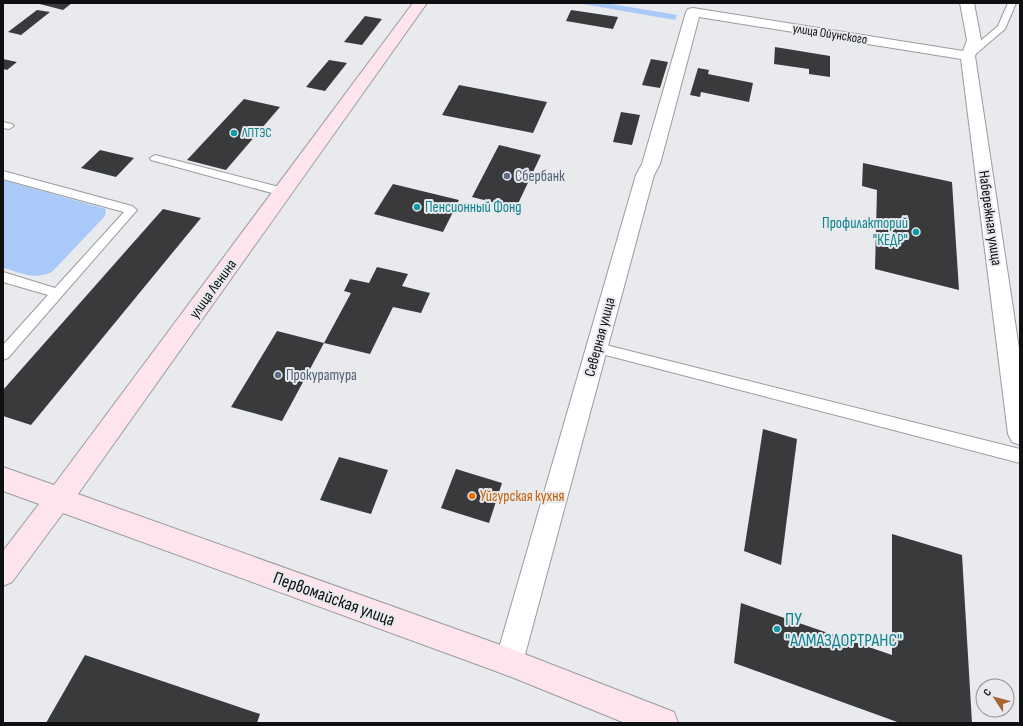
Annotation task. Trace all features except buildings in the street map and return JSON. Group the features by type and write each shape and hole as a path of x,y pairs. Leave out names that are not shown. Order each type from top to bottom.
{"main road":[{"name":"улица Ленина","path":"3,573 420,3"},
{"name":"Первомайская улица","path":"3,479 509,662 663,723"}],"street":[{"name":"Набережная улица","path":"967,3 974,40 968,56 1020,434"},
{"name":"улица Ойунского","path":"692,12 968,56"},
{"name":"Северная улица","path":"509,662 598,348 644,176 652,164 692,12"}],"lane":[{"path":"968,56 1002,27 1012,3"},
{"path":"155,158 283,192"},
{"path":"3,174 132,210 3,354"},
{"path":"3,277 57,293"},
{"path":"598,348 1020,456"}],"shaded area":[{"path":"577,3 606,3 677,15 675,20"},
{"path":"3,180 106,209 105,216 52,272 33,276 3,268"}],"place":[{"name":"ЛПТЭС","path":"234,133"},
{"name":"Сбербанк","path":"507,176"},
{"name":"Пенсионный Фонд","path":"417,207"},
{"name":"Профилакторий \"КЕДР\"","path":"916,232"},
{"name":"Прокуратура","path":"278,375"},
{"name":"Уйгурская кухня","path":"472,496"},
{"name":"ПУ \"АЛМАЗДОРТРАНС\"","path":"777,629"}]}
